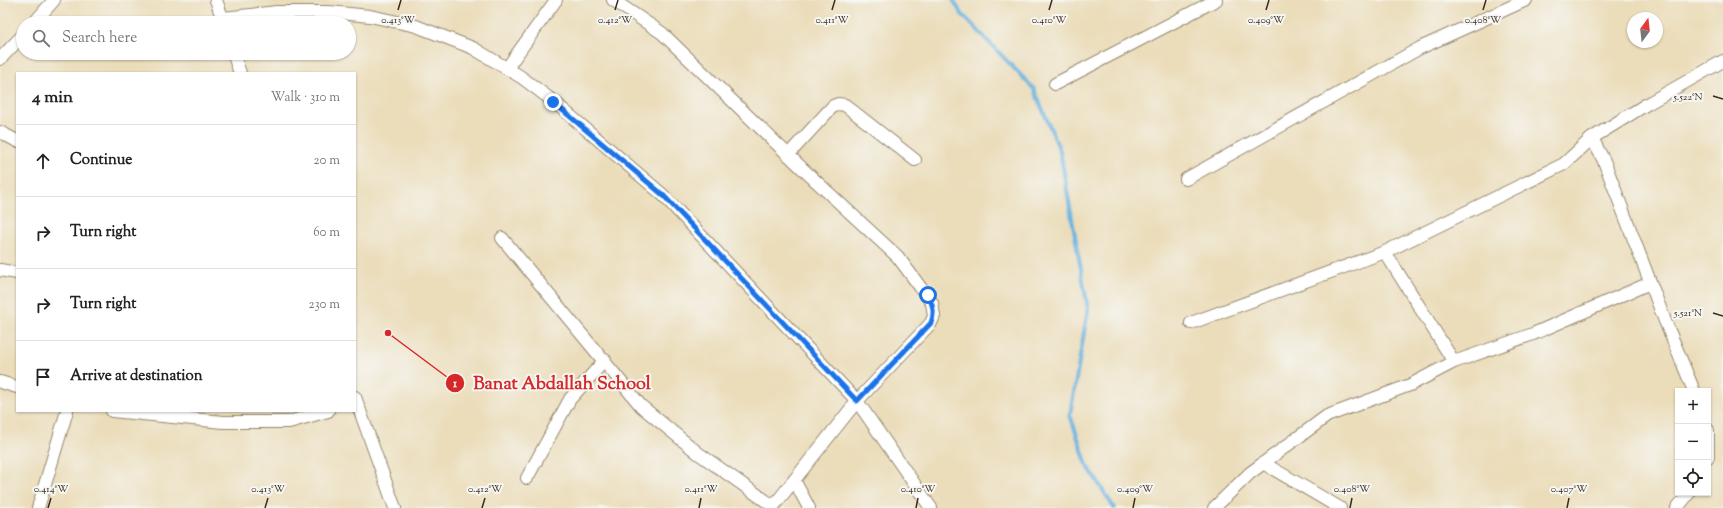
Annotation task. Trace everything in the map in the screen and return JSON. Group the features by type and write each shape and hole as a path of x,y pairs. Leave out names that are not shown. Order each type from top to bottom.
{"street":[{"path":"40,16 54,0"},
{"path":"216,0 221,16"},
{"path":"507,68 556,0"},
{"path":"502,238 605,360 641,406 698,453 772,507 857,401 931,323 934,316 932,303 898,257 788,155 662,33 613,0"},
{"path":"1054,84 1216,0"},
{"path":"1186,179 1420,48 1526,0"},
{"path":"253,16 277,12 329,12 370,16 416,26 473,48 521,77 553,102 663,195 857,401 932,508"},
{"path":"0,59 16,42"},
{"path":"235,60 240,72"},
{"path":"1191,323 1385,252 1564,164 1592,138 1646,104 1723,61"},
{"path":"788,155 833,106 838,104 845,105 915,160"},
{"path":"0,132 16,140"},
{"path":"1592,138 1604,161 1650,284 1693,388"},
{"path":"1385,252 1454,362"},
{"path":"0,270 16,273"},
{"path":"1214,508 1250,473 1327,416 1410,385 1454,362 1533,334 1650,284"},
{"path":"527,478 570,398 605,360"},
{"path":"0,382 16,387"},
{"path":"356,401 395,508"},
{"path":"38,508 67,412"},
{"path":"122,412 223,422 290,422 325,412"},
{"path":"1263,463 1340,508"},
{"path":"794,480 809,508"},
{"path":"1677,508 1687,496"}],"waterway":[{"path":"953,0 961,13 1034,89 1060,151 1088,309 1070,415 1087,465 1114,508"}],"place":[{"name":"Banat Abdallah School","path":"388,333"}],"route":[{"path":"553,102 663,195 857,401 931,323 934,316 932,303 928,295"}]}
